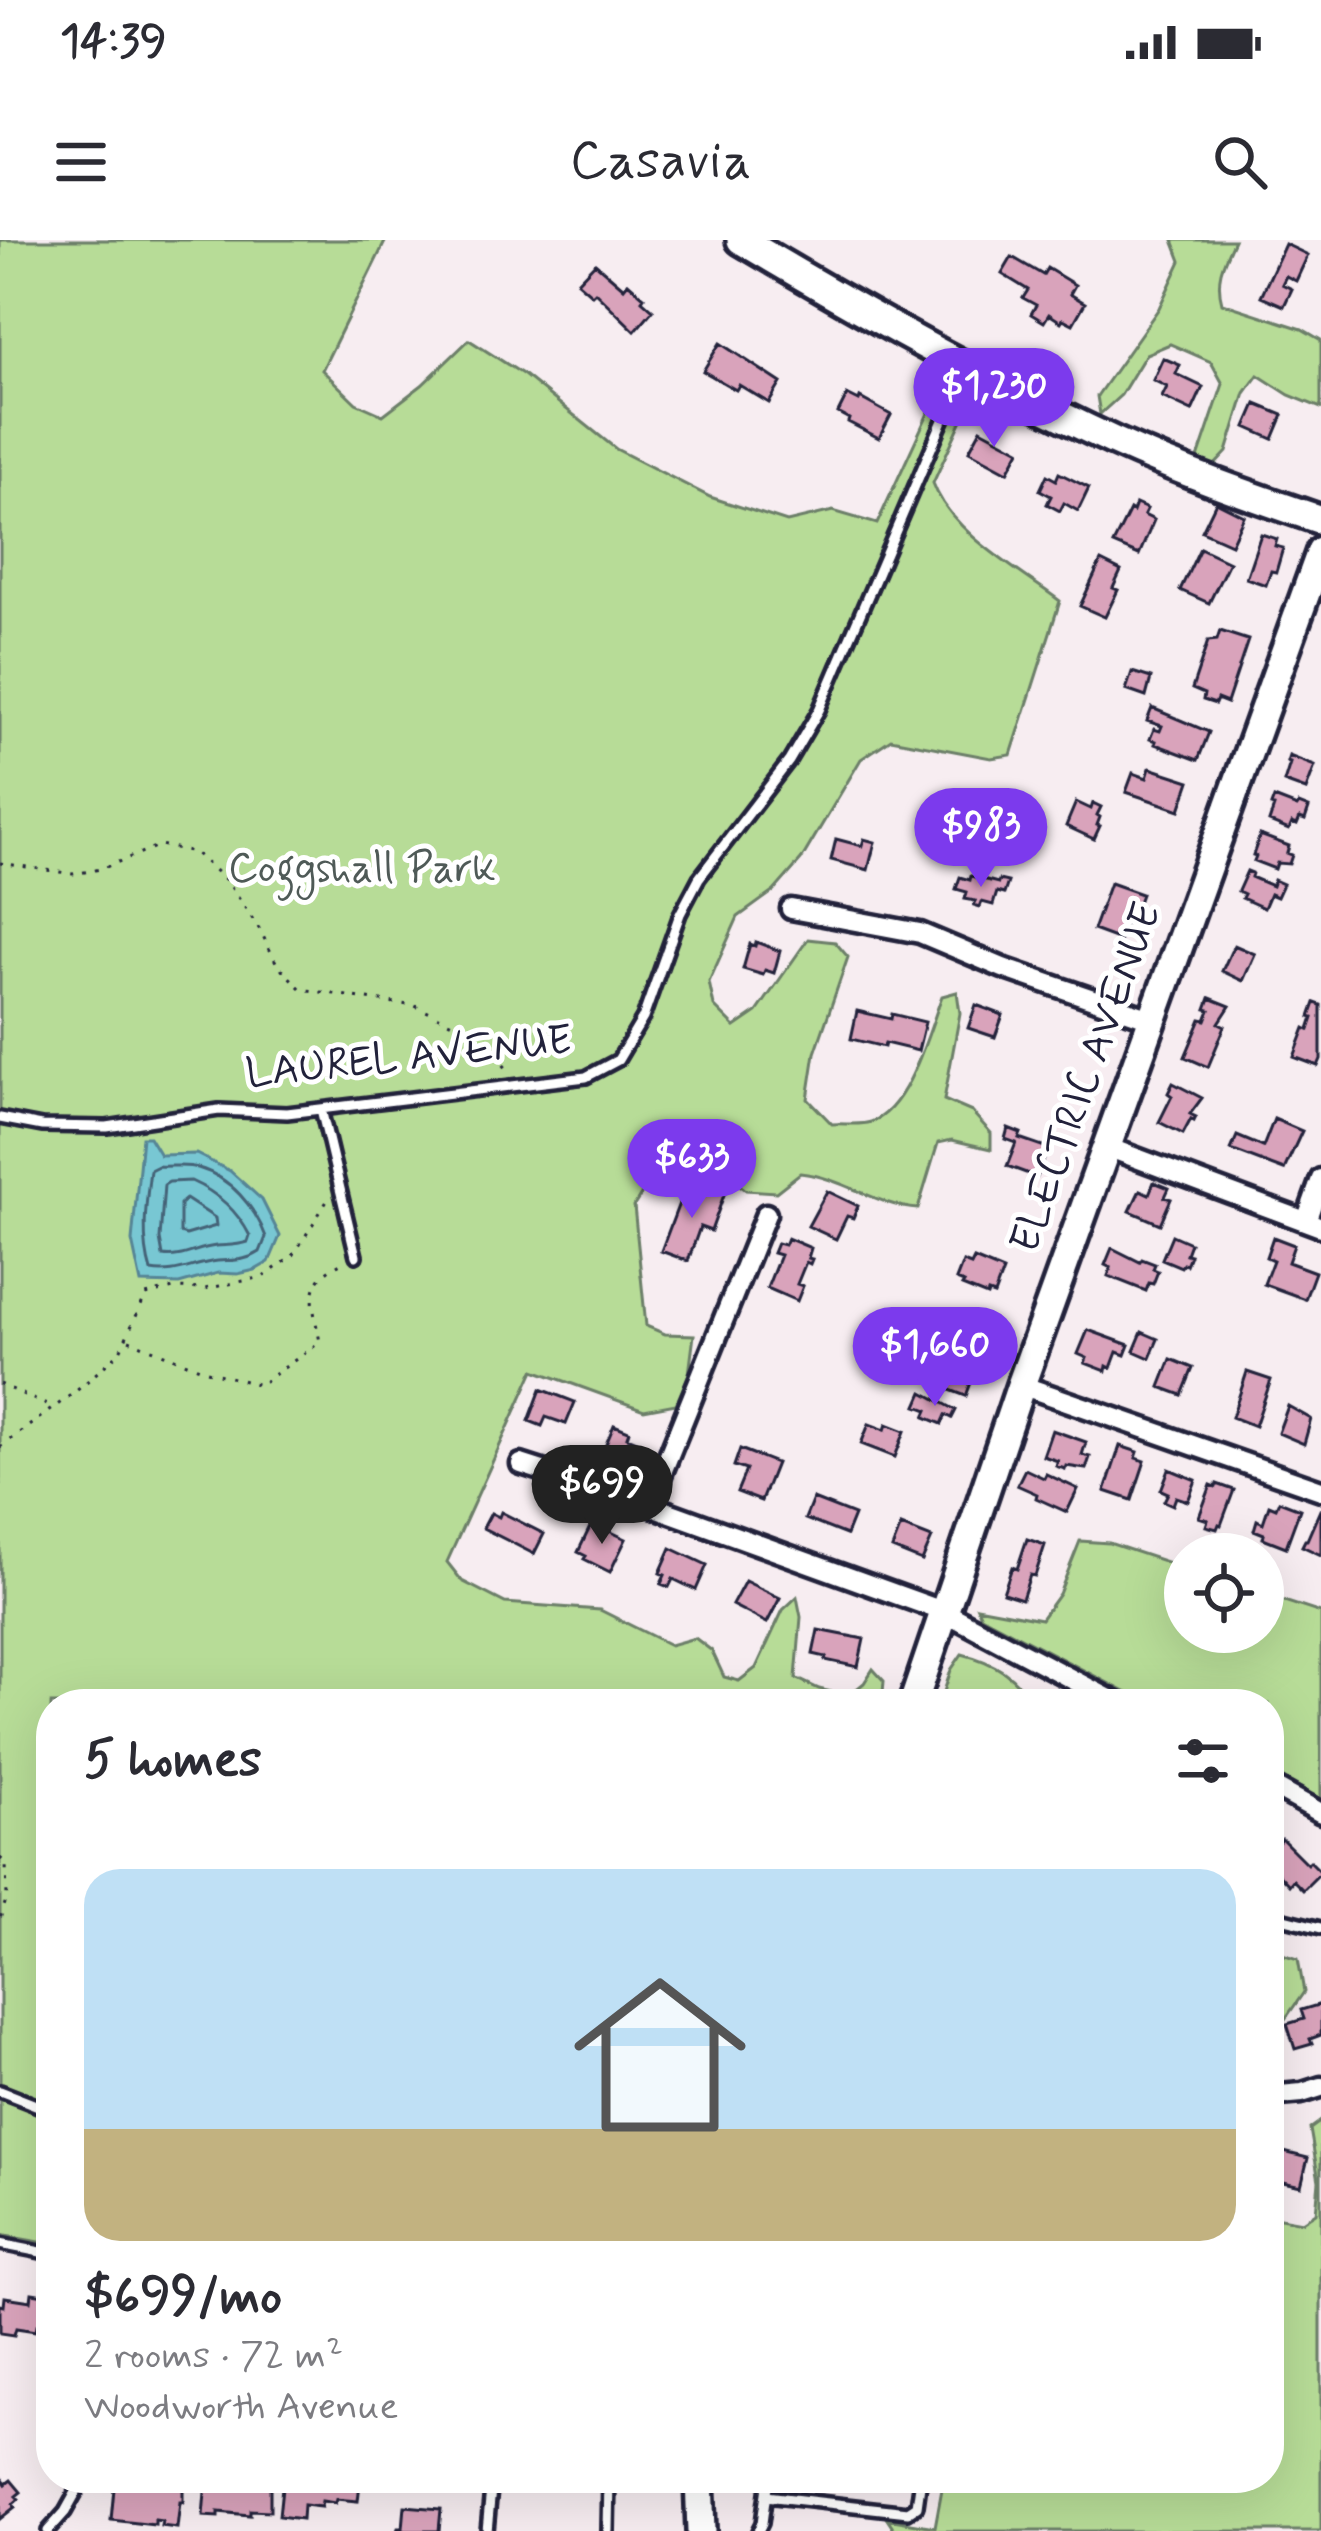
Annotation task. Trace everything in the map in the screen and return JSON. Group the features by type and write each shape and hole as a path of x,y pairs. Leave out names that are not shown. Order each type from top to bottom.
{"main road":[{"path":"741,240 849,304 1114,441 1221,486 1321,520"},
{"name":"ELECTRIC AVENUE","path":"918,1689 1021,1385 1321,551"},
{"path":"700,2493 701,2531"}],"street":[{"path":"791,909 920,933 1003,968 1151,1019"},
{"path":"1107,1147 1314,1224 1321,1179"},
{"path":"650,1505 766,1214"},
{"path":"1021,1385 1321,1490"},
{"path":"521,1464 650,1505 945,1612 1091,1689"},
{"path":"1284,1792 1321,1813"},
{"path":"1284,2095 1321,2087"}],"lane":[{"name":"LAUREL AVENUE","path":"0,1118 42,1126 107,1126 219,1110 286,1113 586,1077 618,1060 643,1018 680,914 699,878 788,761 819,710 967,366"},
{"path":"321,1109 356,1256"},
{"path":"1284,1919 1321,1928"},
{"path":"0,2091 36,2104"},
{"path":"0,2244 36,2251"},
{"path":"48,2531 75,2493"},
{"path":"487,2531 491,2493"},
{"path":"608,2531 609,2493"},
{"path":"758,2531 766,2493"},
{"path":"766,2496 908,2512 915,2510 919,2493"}],"path":[{"path":"0,862 73,874 136,857 160,844 194,852 227,881 277,964 301,989 416,1006 470,1031 491,1048 515,1088"},
{"path":"0,1448 119,1353 146,1295 263,1277 293,1256 338,1183"},
{"path":"126,1338 207,1371 260,1384 320,1342 313,1286 321,1274 356,1256"},
{"path":"0,1384 51,1407"},
{"path":"0,1858 7,1863 7,1884 0,1918"}],"green space":[{"name":"Coggshall Park","path":"0,240 386,240 322,370 356,403 383,415 469,340 524,375 616,449 710,497 787,522 833,511 877,524 953,359 983,374 933,483 970,534 1060,601 1011,755 991,758 891,739 861,759 801,860 774,891 738,917 709,982 714,1006 735,1027 757,1012 808,939 835,942 848,957 815,1053 808,1099 832,1124 867,1123 896,1102 916,1067 942,996 957,992 960,1013 944,1100 972,1112 991,1133 991,1149 952,1140 938,1143 918,1209 800,1173 776,1192 746,1190 695,1150 657,1169 634,1206 646,1326 665,1334 694,1335 689,1374 676,1404 644,1410 534,1370 447,1562 462,1581 505,1603 600,1610 670,1645 695,1638 712,1651 724,1677 739,1681 756,1668 783,1610 797,1597 801,1617 796,1678 819,1689 36,1689 36,2241 0,2235"},
{"path":"1173,240 1234,240 1220,278 1222,303 1302,329 1321,340 1321,408 1258,375 1245,393 1227,452 1211,469 1197,461 1223,384 1211,362 1170,344 1146,354 1121,395 1100,414 1097,396 1159,308 1181,261"},
{"path":"1080,1541 1109,1543 1164,1561 1164,1653 1284,1653 1284,1601 1321,1613 1321,1799 1284,1778 1284,1689 1120,1689 981,1616 977,1607 1041,1619 1059,1594"},
{"path":"962,1654 992,1665 1022,1689 945,1689"},
{"name":"Coggshall Park","path":"873,1669 884,1681 883,1689 857,1689"},
{"path":"1284,1955 1298,1959 1304,1992 1284,2021"},
{"path":"1321,2121 1321,2531 895,2531 887,2519 935,2527 941,2493 1284,2493 1284,2219 1302,2222 1316,2213 1319,2181 1310,2129"}],"water":[{"path":"142,1137 149,1137 160,1155 196,1154 230,1171 262,1200 280,1236 269,1262 255,1270 218,1273 179,1284 141,1283 132,1241"}],"building":[{"path":"1285,244 1308,255 1296,281 1286,276 1282,284 1292,289 1284,306 1261,296"},
{"path":"1012,257 1043,275 1047,268 1075,285 1070,294 1085,303 1073,324 1049,314 1044,322 1031,314 1036,305 1023,298 1028,290 1002,274"},
{"path":"595,263 624,288 628,283 653,310 635,331 595,292 592,295 577,282"},
{"path":"720,343 781,383 769,403 703,371"},
{"path":"1163,358 1180,365 1176,374 1203,387 1192,411 1162,397 1167,387 1153,380"},
{"path":"847,395 891,415 879,438 838,413"},
{"path":"1256,404 1283,415 1273,439 1246,427"},
{"path":"981,429 1020,450 1008,472 969,451"},
{"path":"1059,473 1089,488 1078,511 1064,503 1060,511 1047,504 1051,496 1040,490 1047,475 1056,480"},
{"path":"1216,502 1244,516 1231,544 1202,531"},
{"path":"1136,504 1154,520 1139,555 1113,544"},
{"path":"1261,534 1277,539 1275,546 1283,548 1276,572 1271,571 1266,585 1246,578"},
{"path":"1200,548 1229,562 1209,603 1180,590"},
{"path":"1101,561 1121,571 1105,617 1080,606"},
{"path":"1220,631 1248,640 1227,703 1217,699 1215,704 1192,689 1208,641 1217,640"},
{"path":"1132,672 1151,678 1146,697 1126,690"},
{"path":"1152,708 1209,732 1198,760 1150,739 1154,729 1160,731 1162,726 1147,721"},
{"path":"1289,756 1315,766 1306,790 1284,782"},
{"path":"1150,768 1190,781 1180,810 1126,792 1133,773 1147,778"},
{"path":"1274,798 1309,808 1305,820 1292,823 1289,830 1269,822"},
{"path":"1076,802 1091,809 1093,803 1101,807 1094,839 1066,826"},
{"path":"1260,835 1289,846 1289,864 1277,863 1275,869 1254,861"},
{"path":"836,839 862,846 864,839 875,842 868,870 831,860"},
{"path":"1247,871 1272,886 1274,880 1283,884 1277,897 1270,894 1264,908 1242,898 1244,894 1238,891"},
{"path":"971,876 1008,882 1004,894 997,892 993,905 974,905 976,901 965,899 967,892 956,889 960,877 970,880"},
{"path":"1110,883 1141,894 1120,940 1093,930"},
{"path":"750,944 780,951 774,973 743,969"},
{"path":"1234,945 1255,954 1243,981 1222,971"},
{"path":"1210,998 1230,1006 1219,1023 1225,1026 1208,1067 1185,1057 1201,1019 1206,1020"},
{"path":"1315,1003 1321,1005 1318,1066 1294,1057 1305,1028 1309,1030"},
{"path":"976,1005 1003,1015 995,1037 968,1028"},
{"path":"857,1011 925,1022 918,1051 851,1039"},
{"path":"1173,1083 1202,1098 1190,1114 1196,1117 1194,1121 1183,1134 1159,1122"},
{"path":"1274,1119 1302,1131 1284,1170 1231,1150 1237,1136 1263,1147"},
{"path":"1008,1128 1021,1133 1019,1138 1048,1148 1037,1177 1007,1166 1016,1143 1005,1139"},
{"path":"1154,1182 1169,1188 1165,1197 1171,1199 1160,1224 1130,1211 1140,1190 1149,1194"},
{"path":"700,1183 725,1192 711,1231 700,1227 688,1261 661,1251 681,1198 693,1202"},
{"path":"827,1191 858,1206 853,1218 847,1216 836,1239 808,1226"},
{"path":"1172,1235 1190,1243 1186,1254 1190,1255 1181,1267 1162,1259"},
{"path":"1273,1237 1294,1245 1288,1262 1315,1272 1305,1299 1264,1284 1273,1260 1266,1257"},
{"path":"787,1238 811,1248 808,1258 812,1259 806,1262 797,1284 803,1286 797,1301 767,1288 780,1255 773,1253 777,1243 784,1245"},
{"path":"1112,1248 1155,1264 1153,1269 1158,1271 1146,1291 1108,1276 1111,1268 1105,1265"},
{"path":"974,1259 1003,1271 994,1295 956,1280 963,1262 971,1265"},
{"path":"953,1316 983,1329 975,1347 969,1345 966,1351 942,1341"},
{"path":"1088,1330 1129,1345 1125,1355 1117,1352 1106,1371 1085,1363 1087,1358 1078,1354"},
{"path":"1142,1332 1158,1339 1150,1358 1134,1351"},
{"path":"1171,1359 1193,1368 1182,1395 1160,1387"},
{"path":"942,1363 965,1372 967,1365 976,1369 966,1396 934,1384"},
{"path":"1247,1372 1271,1380 1255,1426 1232,1417"},
{"path":"541,1389 575,1402 566,1424 546,1417 542,1426 529,1421"},
{"path":"923,1392 956,1410 952,1418 946,1415 942,1424 925,1417 928,1410 917,1406"},
{"path":"1288,1406 1311,1419 1304,1444 1278,1433"},
{"path":"869,1424 905,1431 895,1457 861,1444"},
{"path":"614,1425 642,1443 632,1466 602,1454"},
{"path":"1052,1430 1086,1442 1082,1455 1090,1457 1086,1469 1065,1469 1043,1456"},
{"path":"1120,1446 1138,1452 1136,1458 1145,1461 1132,1500 1105,1491"},
{"path":"740,1449 776,1463 761,1501 737,1492 746,1470 734,1466"},
{"path":"1025,1469 1078,1489 1067,1512 1017,1485"},
{"path":"1169,1469 1196,1480 1188,1501 1176,1497 1173,1505 1164,1501 1168,1493 1161,1490"},
{"path":"1211,1485 1234,1490 1217,1529 1206,1526 1208,1520 1199,1517"},
{"path":"813,1499 854,1515 846,1535 805,1519"},
{"path":"1279,1501 1300,1509 1286,1547 1284,1533 1254,1530 1257,1520 1263,1523 1269,1505 1276,1508"},
{"path":"1321,1511 1321,1555 1302,1546"},
{"path":"501,1512 544,1534 534,1554 483,1528 491,1513 499,1517"},
{"path":"592,1523 626,1539 610,1572 578,1552"},
{"path":"901,1526 932,1538 922,1561 892,1549"},
{"path":"1027,1539 1045,1545 1022,1599 1003,1593"},
{"path":"671,1548 707,1565 696,1590 673,1579 669,1587 661,1584 665,1575 660,1573"},
{"path":"745,1581 780,1598 767,1623 732,1605"},
{"path":"818,1630 864,1639 858,1667 813,1654"},
{"path":"1284,1841 1321,1872 1303,1890 1293,1880 1289,1885 1284,1880"},
{"path":"1321,2004 1321,2035 1310,2039 1312,2044 1295,2049 1287,2024 1304,2019 1301,2010"},
{"path":"1284,2152 1308,2158 1301,2186 1284,2182"},
{"path":"32,2293 36,2294 36,2331 16,2328 14,2335 0,2333 0,2305 4,2306 5,2297 31,2301"},
{"path":"0,2476 21,2492 15,2507 0,2519"},
{"path":"114,2493 183,2493 177,2528 155,2520 155,2525 111,2520"},
{"path":"205,2493 270,2493 270,2511 203,2516"},
{"path":"281,2493 359,2493 358,2501 303,2505 302,2519 279,2516"},
{"path":"405,2506 441,2509 439,2531 397,2531 403,2528"}]}
